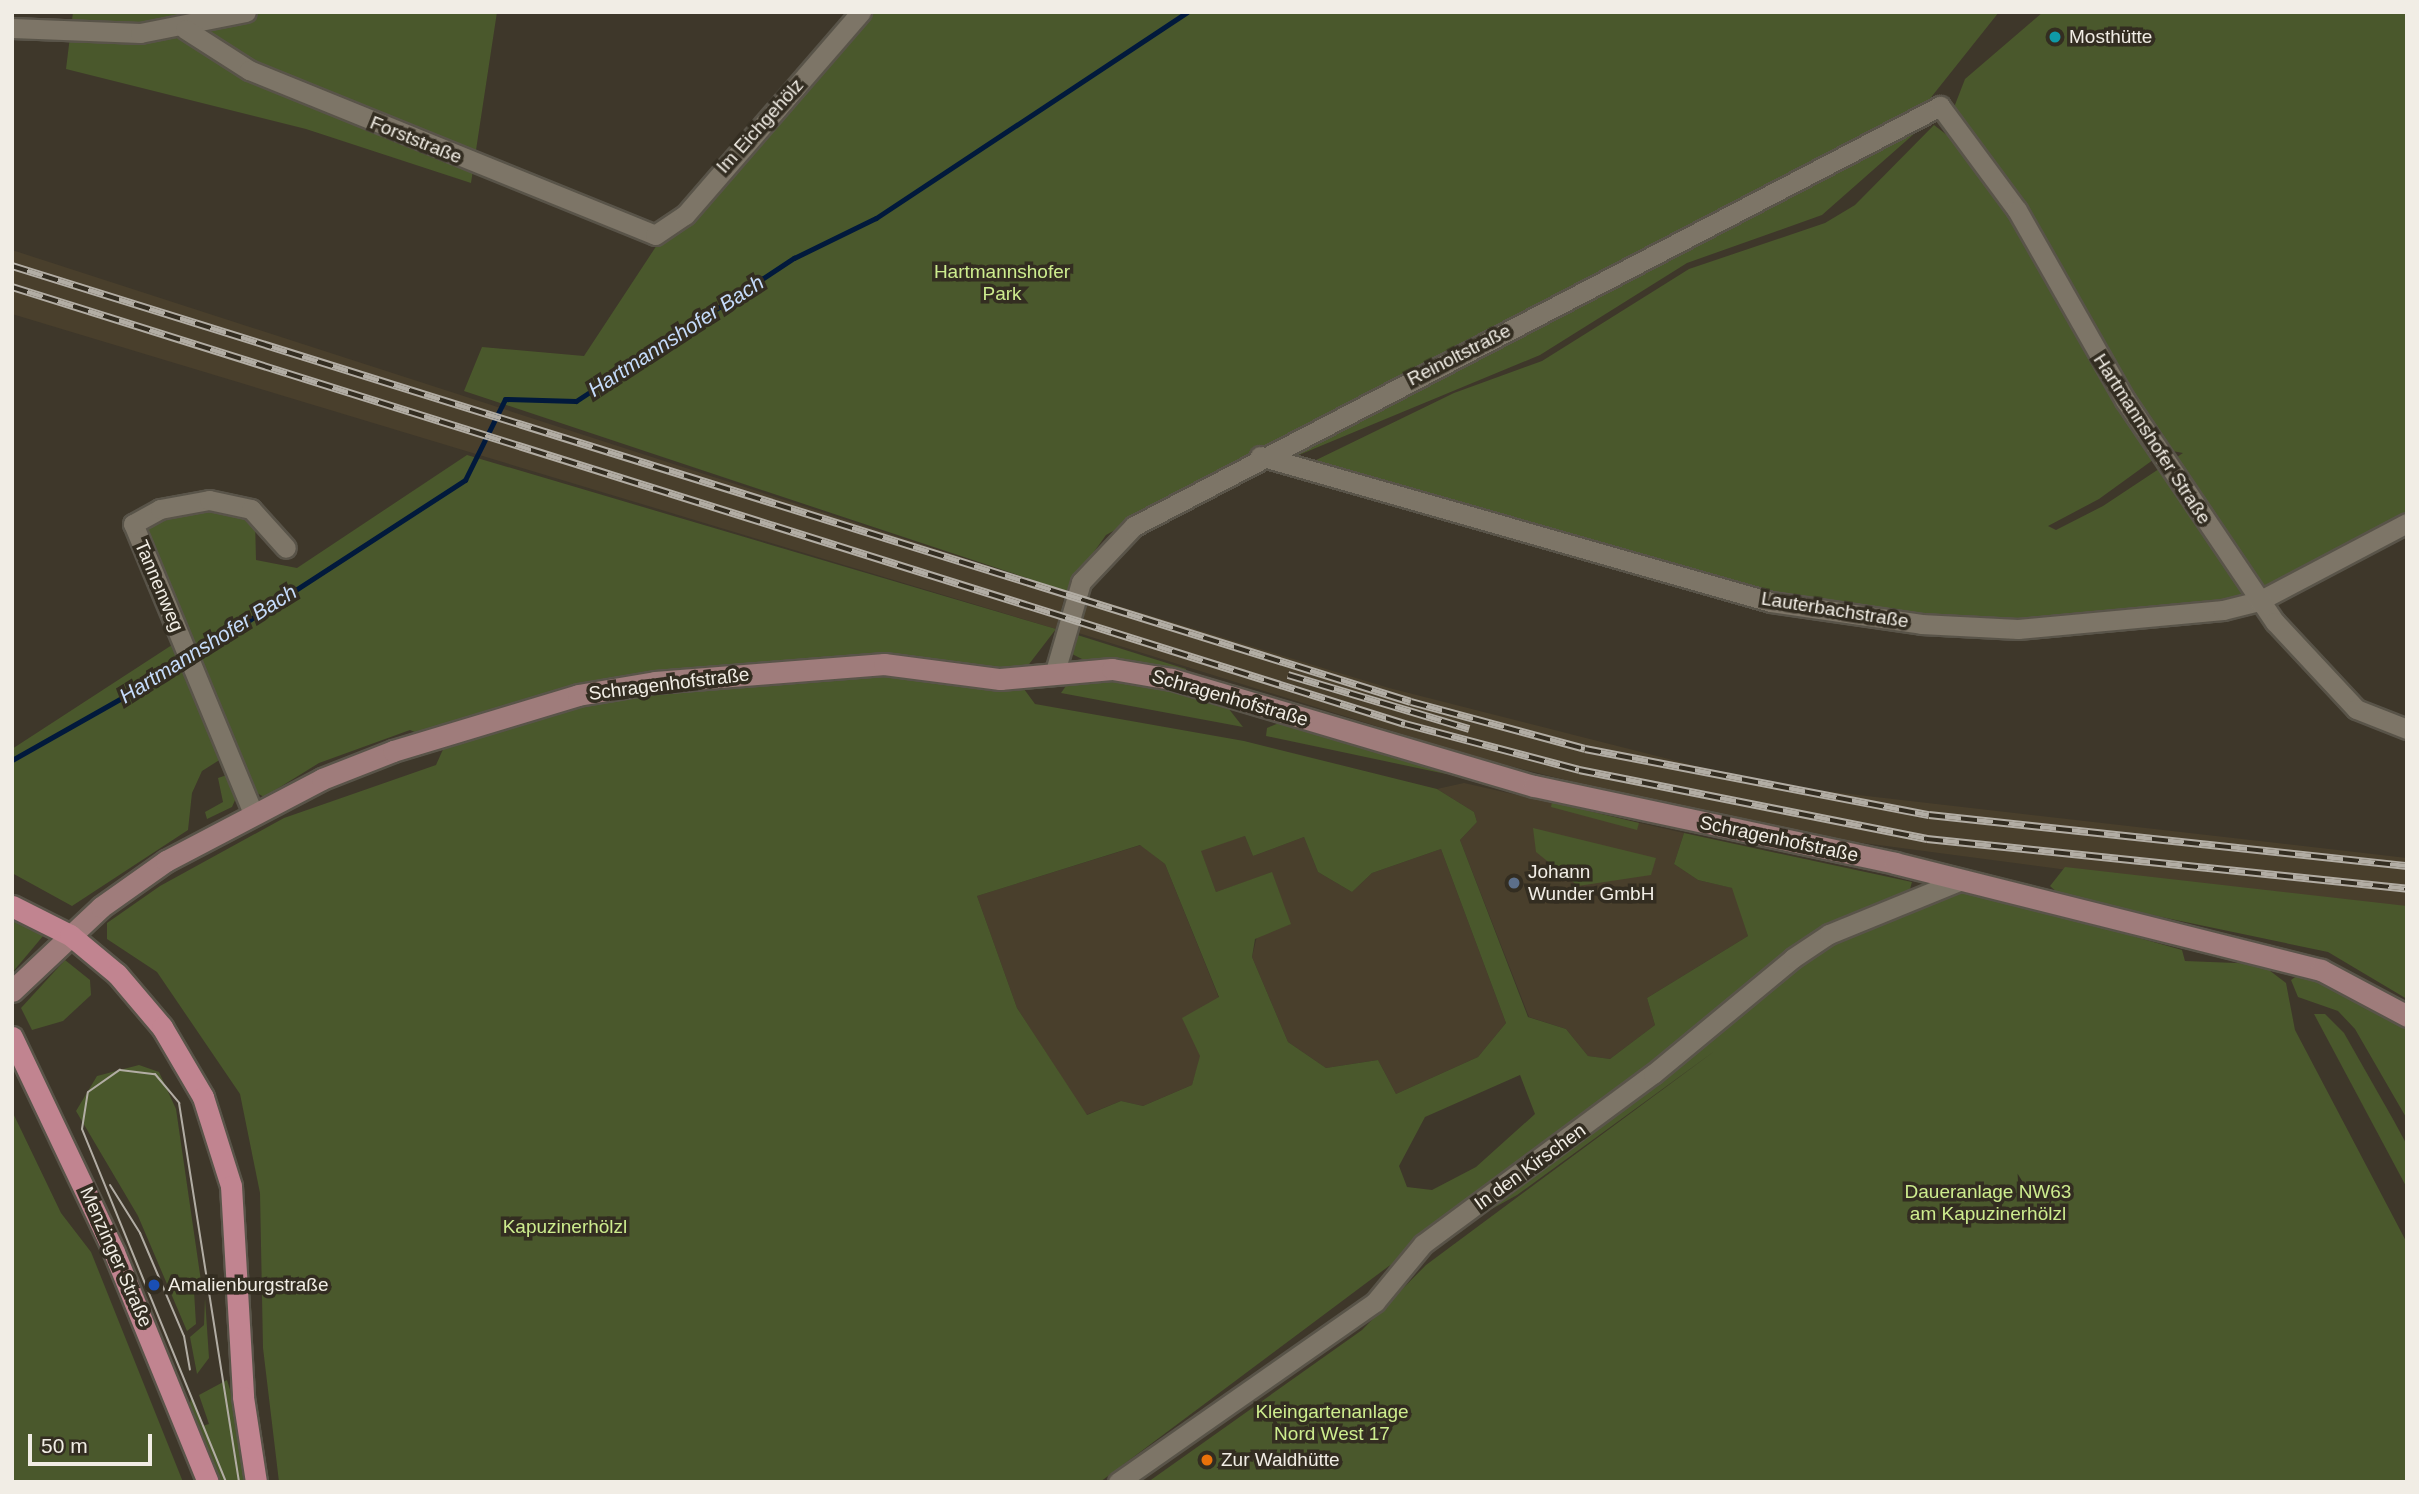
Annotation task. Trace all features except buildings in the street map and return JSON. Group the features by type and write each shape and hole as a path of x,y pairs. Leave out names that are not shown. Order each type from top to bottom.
{"main road":[{"path":"12,906 70,935 117,974 162,1027 215,1127 236,1221 243,1397 256,1482"},
{"name":"Menzinger Straße","path":"12,1037 94,1206 208,1482"}],"street":[{"path":"12,28 185,29 246,12"},
{"name":"Im Eichgehölz","path":"655,235 685,215 861,12"},
{"name":"Forststraße","path":"185,29 286,86 655,235"},
{"name":"Reinoltstraße","path":"1054,676 1081,582 1114,541 1260,456 1940,106"},
{"name":"Hartmannshofer Straße","path":"1940,106 2017,210 2125,400 2259,601 2324,682 2356,709 2407,729"},
{"name":"Lauterbachstraße","path":"1260,456 1771,602 1921,625 2018,629 2147,621 2259,601 2407,523"},
{"name":"Tannenweg","path":"253,813 133,524 160,509 209,499 251,509 286,548"},
{"name":"Schragenhofstraße","path":"12,991 70,935 140,877 253,813 393,751 578,695 668,681 884,664 1000,679 1112,669 1172,679 1534,786 1961,880 2321,970 2407,1016"},
{"name":"In den Kirschen","path":"1118,1482 1375,1301 1423,1244 1643,1082 1793,958 1840,929 1961,880"}],"shaded area":[{"path":"12,250 1066,591 1056,629 12,314"},
{"path":"1082,595 1389,688 1771,785 2407,858 2407,915 1765,830 1482,759 1072,631"},
{"path":"1464,783 1684,833 1674,864 1698,880 1733,888 1748,936 1647,998 1655,1025 1610,1059 1588,1056 1566,1029 1529,1017 1460,840 1477,822 1474,812 1437,789"},
{"path":"1245,836 1253,856 1304,837 1318,872 1352,892 1372,873 1441,849 1506,1023 1478,1057 1396,1094 1378,1060 1326,1068 1288,1042 1252,957 1272,873 1216,892 1200,850"},
{"path":"1141,845 1165,864 1219,998 1192,1085 1143,1106 1121,1101 1086,1115 1017,1008 977,896"}],"green space":[{"path":"73,12 497,12 471,183 306,129 66,69"},
{"name":"Hartmannshofer Park","path":"871,12 1999,12 1921,110 1106,535 1066,591 464,391 482,347 584,356 678,213 804,67"},
{"path":"2043,12 2407,12 2407,515 2268,587 2255,582 2235,599 2147,614 2017,621 1921,618 1819,603 1661,563 1312,462 1454,393 1542,361 1689,269 1825,223 1855,205 1934,125 1970,153 2157,457 2099,499 2048,526 2056,530 2103,506 2183,453 2167,450 2130,397 2020,202 1953,110 1965,79"},
{"path":"1923,126 1822,215 1687,263 1540,355 1294,457 1301,447"},
{"path":"467,455 1056,629 1023,672 749,668 424,736 410,730 319,763 264,797 252,790 144,527 203,509 255,520 256,560 297,568"},
{"path":"1071,633 1186,669 1187,675 1084,660 1072,654"},
{"path":"175,643 221,759 202,771 192,793 188,830 72,906 12,873 12,749"},
{"name":"Kapuzinerhölzl","path":"884,670 1024,689 1035,704 1244,741 1437,789 1474,812 1477,822 1460,840 1528,1017 1566,1029 1588,1056 1610,1059 1655,1025 1647,998 1748,936 1732,888 1698,880 1674,864 1684,833 1912,882 1909,893 1927,907 1954,893 1980,893 2182,950 2185,961 2261,964 2286,983 2295,1030 2407,1243 2407,1482 1148,1482 1362,1330 1426,1265 1716,1050 1517,1195 1389,1266 1100,1482 279,1482 263,1348 260,1193 240,1094 157,972 107,939 107,923 160,886 284,818 436,765 445,745 580,699","holes":["1245,836 1253,856 1304,837 1318,872 1352,892 1372,873 1441,849 1506,1023 1478,1057 1396,1094 1378,1060 1326,1068 1288,1042 1252,957 1255,939 1291,924 1272,872 1216,892 1201,851","1140,845 1165,864 1219,997 1182,1018 1200,1056 1192,1085 1143,1106 1121,1101 1087,1115 1017,1008 977,896","1520,1075 1535,1114 1476,1167 1432,1190 1407,1187 1399,1166 1425,1117"]},
{"path":"1091,677 1141,680 1225,704 1243,727 1061,693 1070,680"},
{"path":"1281,722 1444,770 1446,774 1266,736 1267,728"},
{"path":"227,775 236,798 232,807 207,819 205,812 223,802 218,778"},
{"path":"1552,802 1639,823 1637,830 1551,807"},
{"path":"1533,828 1656,858 1651,875 1578,886 1536,852"},
{"path":"2065,867 2407,906 2407,999 2328,952 2061,896 2050,886"},
{"path":"12,916 43,936 12,973"},
{"path":"65,960 90,980 91,995 63,1021 32,1030 21,1008"},
{"path":"2298,975 2352,989 2407,1027 2407,1119 2355,1029 2338,1011 2298,997 2291,980"},
{"path":"2314,1014 2325,1014 2344,1033 2407,1145 2407,1188"},
{"path":"139,1065 159,1072 176,1109 202,1288 194,1291 196,1324 187,1331 138,1216 76,1111 97,1076"},
{"path":"12,1111 61,1213 91,1252 183,1482 12,1482"},
{"path":"205,1298 209,1358 197,1374 190,1337 204,1325"},
{"path":"227,1380 234,1403 247,1482 217,1482 189,1408 191,1398 202,1426 209,1424 199,1395"}],"waterway":[{"name":"Hartmannshofer Bach","path":"12,760 180,665 465,480 505,399 576,401 794,258 876,218 1187,12"}],"tram line":[{"path":"226,1482 82,1129 88,1092 120,1070 155,1074 179,1103 239,1482"},
{"path":"110,1185 140,1233 184,1336 190,1369"}],"railway":[{"path":"12,266 1411,702 1585,749 1929,815 2407,866"},
{"path":"12,287 1405,724 1579,770 1927,839 2407,889"},
{"path":"1288,675 1469,729"}],"place":[{"name":"Mosthütte","path":"2055,37"},
{"name":"Johann Wunder GmbH","path":"1514,883"},
{"name":"Amalienburgstraße","path":"154,1285"},
{"name":"Zur Waldhütte","path":"1207,1460"}],"park label":[{"name":"Daueranlage NW63 am Kapuzinerhölzl","path":"1988,1203"},
{"name":"Kleingartenanlage Nord West 17","path":"1332,1423"}]}
